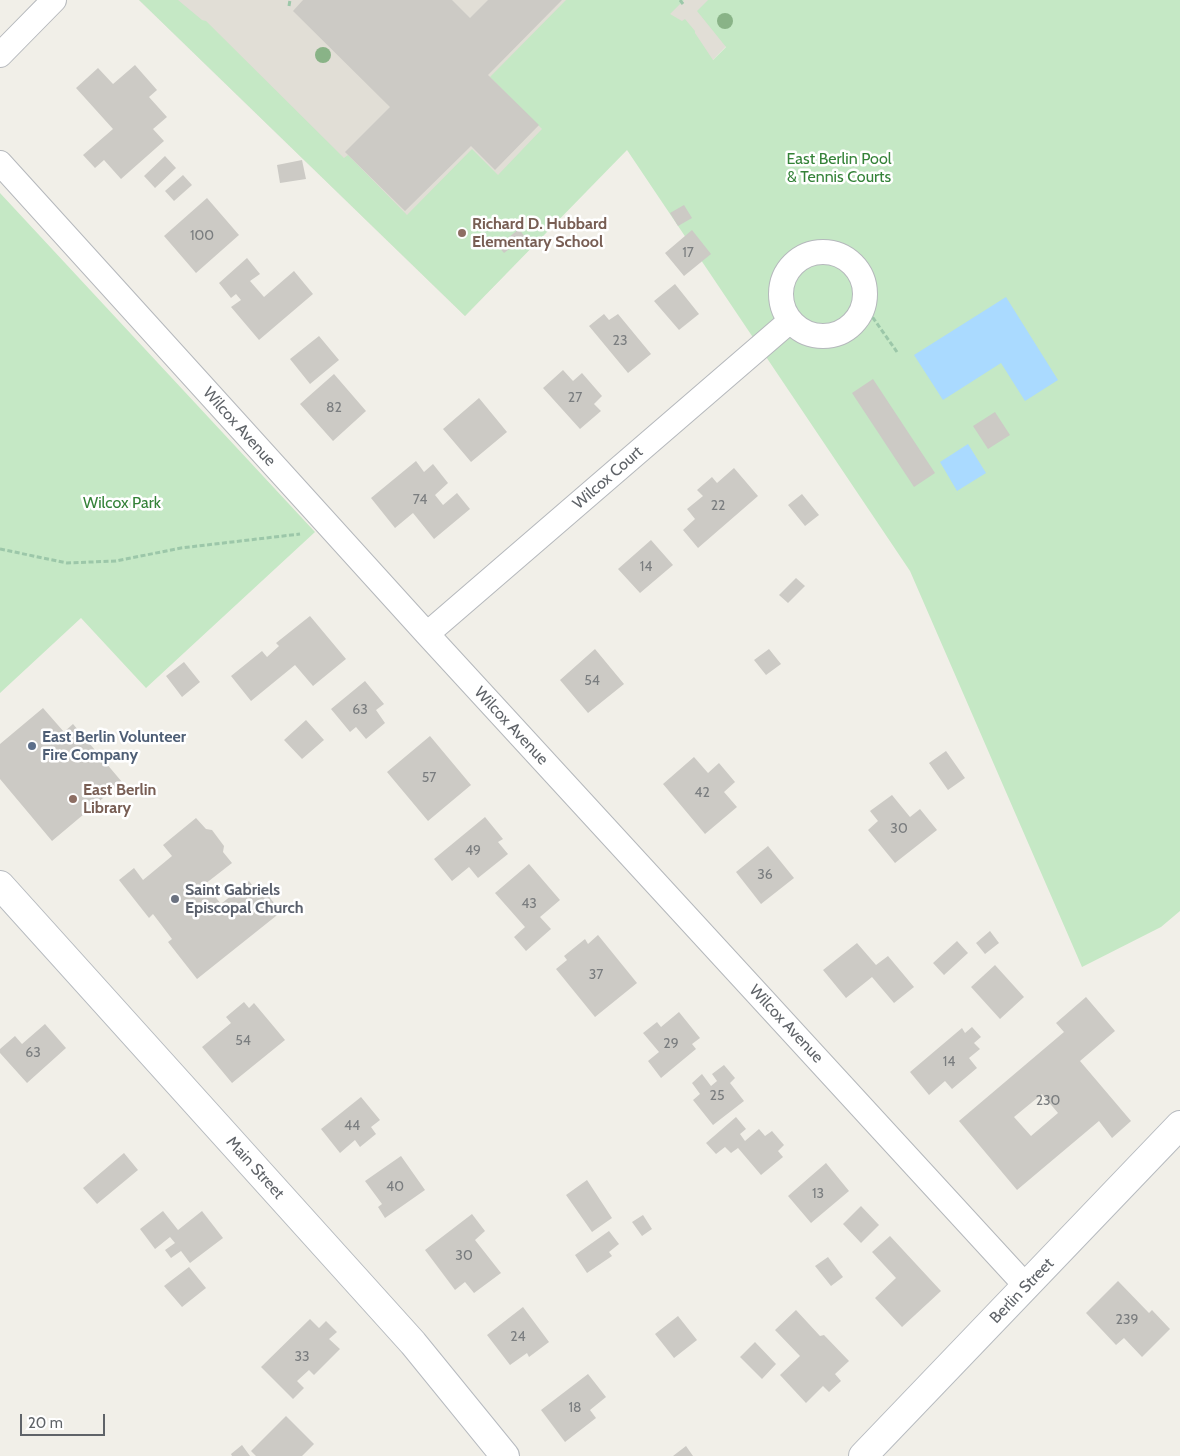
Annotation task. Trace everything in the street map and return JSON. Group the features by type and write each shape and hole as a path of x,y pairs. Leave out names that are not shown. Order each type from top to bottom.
{"street":[{"path":"0,56 54,0"},
{"name":"Wilcox Avenue","path":"0,163 427,634 1026,1286"},
{"path":"834,253 852,263 863,279 865,292 864,306 850,328 838,334 825,337 812,336 800,330 790,321 783,310 780,296 782,283 788,270 808,254 834,253"},
{"name":"Wilcox Court","path":"427,634 790,321"},
{"name":"Main Street","path":"0,885 413,1343 505,1456"},
{"name":"Berlin Street","path":"863,1456 1180,1125"}],"path":[{"path":"289,6 290,0"},
{"path":"680,0 683,4"},
{"path":"864,306 897,352"},
{"path":"0,549 68,563 116,561 181,548 333,530"}],"shaded area":[{"name":"Richard D. Hubbard Elementary School","path":"139,0 771,0 465,316"}],"green space":[{"name":"East Berlin Pool & Tennis Courts","path":"139,0 178,0 202,20 206,21 344,158 348,155 407,215 472,149 498,175 542,129 490,77 566,0 684,0 670,14 682,21 685,19 713,60 726,47 697,11 708,0 1180,0 1180,911 1161,927 1082,967 910,571 627,150 465,316"},
{"name":"Wilcox Park","path":"0,193 315,532 146,688 81,618 0,693"}],"water":[{"path":"1006,297 1058,380 1025,401 1001,363 943,400 914,355"},
{"path":"968,444 986,473 957,491 940,462"}],"building":[{"path":"303,0 452,0 470,18 488,0 562,0 488,75 539,125 495,170 471,146 405,211 345,152 390,107 293,11"},
{"path":"135,65 157,90 149,97 167,117 153,129 164,141 121,179 104,160 95,168 83,155 113,129 76,88 98,68 113,84"},
{"path":"165,156 176,168 155,188 144,176"},
{"path":"302,160 306,179 280,183 277,165"},
{"path":"183,175 192,185 174,201 165,191"},
{"path":"207,198 239,235 196,273 164,236"},
{"path":"684,205 692,218 678,226 670,213"},
{"path":"519,229 525,237 504,253 498,246"},
{"path":"692,230 711,254 684,276 665,253"},
{"path":"247,258 260,274 250,281 264,297 294,271 313,294 259,340 231,307 241,300 236,294 231,298 219,283"},
{"path":"675,284 699,314 679,330 654,301"},
{"path":"604,314 609,320 618,314 651,354 628,373 589,326"},
{"path":"319,336 339,360 310,384 290,359"},
{"path":"563,370 573,381 582,373 602,396 594,404 601,411 580,429 543,388"},
{"path":"334,374 366,411 333,441 300,404"},
{"path":"873,379 935,473 914,487 852,393"},
{"path":"479,398 507,432 471,462 443,429"},
{"path":"995,412 1010,435 988,449 973,426"},
{"path":"416,461 424,472 433,464 448,483 435,495 443,505 457,493 470,509 434,539 413,513 395,528 371,498"},
{"path":"734,468 758,496 698,548 683,530 695,519 687,509 703,496 697,490 712,477 717,483"},
{"path":"802,494 819,515 805,526 788,505"},
{"path":"651,540 673,565 640,593 618,569"},
{"path":"796,578 805,586 788,603 779,595"},
{"path":"310,616 346,659 313,686 295,665 251,701 231,676 262,651 267,657 279,646 276,643"},
{"path":"595,649 624,684 588,713 560,680"},
{"path":"769,649 781,664 766,675 754,660"},
{"path":"184,662 200,682 182,697 166,676"},
{"path":"365,681 384,704 376,710 385,723 366,739 356,727 350,732 331,709"},
{"path":"43,708 64,732 73,724 122,782 52,841 0,779 0,744"},
{"path":"306,720 324,740 302,759 284,740"},
{"path":"430,736 471,785 428,821 387,772"},
{"path":"946,751 965,778 948,790 929,763"},
{"path":"694,757 708,773 719,763 735,782 724,792 737,807 705,834 663,784"},
{"path":"892,795 910,817 920,809 937,830 895,863 868,830 878,821 870,811"},
{"path":"485,817 503,839 498,842 508,854 478,878 469,867 452,881 434,859"},
{"name":"Saint Gabriels Episcopal Church","path":"196,818 206,829 212,830 224,846 223,852 232,863 205,884 221,904 249,881 259,894 264,890 281,912 197,979 168,942 172,939 153,914 149,918 119,880 134,868 143,880 172,856 163,845"},
{"path":"768,846 794,878 761,904 736,872"},
{"path":"529,864 560,900 540,917 551,929 526,951 514,937 525,927 495,893"},
{"path":"990,931 999,943 985,954 976,943"},
{"path":"598,935 637,983 595,1017 556,969 567,960 564,956 585,939 588,944"},
{"path":"957,941 968,953 944,975 933,963"},
{"path":"857,943 876,965 888,956 914,987 894,1003 872,977 846,998 823,970"},
{"path":"995,965 1024,997 1000,1019 971,987"},
{"path":"1086,997 1115,1031 1080,1061 1131,1121 1112,1138 1099,1121 1017,1190 959,1121 1064,1032 1056,1023","holes":["1042,1094 1058,1113 1031,1136 1014,1117"]},
{"path":"244,1002 249,1008 254,1003 285,1040 232,1083 202,1047 231,1023 226,1017"},
{"path":"679,1012 700,1038 692,1044 696,1049 661,1078 648,1061 659,1052 643,1033 657,1022 661,1027"},
{"path":"45,1024 66,1048 27,1083 0,1053 0,1049 15,1036 22,1044"},
{"path":"972,1027 981,1037 974,1043 980,1049 969,1058 977,1068 952,1089 945,1081 929,1095 910,1072 962,1028 965,1033"},
{"path":"724,1065 735,1078 730,1083 744,1101 713,1125 693,1100 700,1094 692,1083 702,1074 711,1086 717,1081 712,1074"},
{"path":"361,1097 380,1120 371,1127 376,1134 360,1147 355,1140 340,1153 321,1129"},
{"path":"736,1117 746,1129 740,1134 745,1141 759,1129 765,1136 772,1131 784,1145 778,1151 783,1157 761,1175 738,1148 731,1153 725,1147 716,1154 706,1143"},
{"path":"124,1153 138,1170 97,1204 83,1188"},
{"path":"401,1156 425,1190 385,1218 378,1207 382,1204 365,1181"},
{"path":"826,1163 849,1191 811,1223 788,1196"},
{"path":"587,1180 612,1218 592,1232 566,1195"},
{"path":"861,1206 879,1225 861,1243 843,1224"},
{"path":"163,1211 178,1230 202,1211 223,1238 190,1263 181,1251 171,1258 165,1250 175,1243 170,1237 155,1249 140,1229"},
{"path":"472,1214 485,1231 475,1240 501,1273 474,1293 465,1282 455,1290 425,1250"},
{"path":"643,1215 652,1229 642,1236 632,1222"},
{"path":"609,1231 619,1244 609,1252 612,1256 587,1273 575,1255"},
{"path":"890,1236 941,1291 902,1327 875,1298 896,1278 872,1252"},
{"path":"828,1257 843,1277 831,1286 815,1266"},
{"path":"189,1267 206,1288 182,1307 164,1286"},
{"path":"1118,1281 1149,1313 1152,1310 1170,1329 1142,1357 1124,1338 1116,1345 1086,1313"},
{"path":"523,1307 549,1342 529,1357 527,1353 510,1365 487,1335"},
{"path":"796,1310 820,1336 824,1335 849,1361 835,1374 841,1381 829,1392 823,1386 806,1403 780,1375 800,1356 775,1330"},
{"path":"678,1316 697,1340 674,1358 655,1334"},
{"path":"310,1319 319,1328 326,1321 337,1332 329,1339 340,1349 314,1375 309,1370 297,1381 304,1388 293,1399 261,1367"},
{"path":"755,1342 776,1364 762,1379 740,1357"},
{"path":"588,1374 606,1397 590,1410 596,1418 565,1442 541,1410"},
{"path":"286,1416 314,1444 302,1456 256,1456 251,1451"},
{"path":"242,1445 250,1456 232,1456 231,1454"},
{"path":"686,1446 693,1456 673,1456"}],"place":[{"name":"Richard D. Hubbard Elementary School","path":"462,233"},
{"name":"East Berlin Volunteer Fire Company","path":"32,746"},
{"name":"East Berlin Library","path":"73,799"},
{"name":"Saint Gabriels Episcopal Church","path":"175,899"}]}
